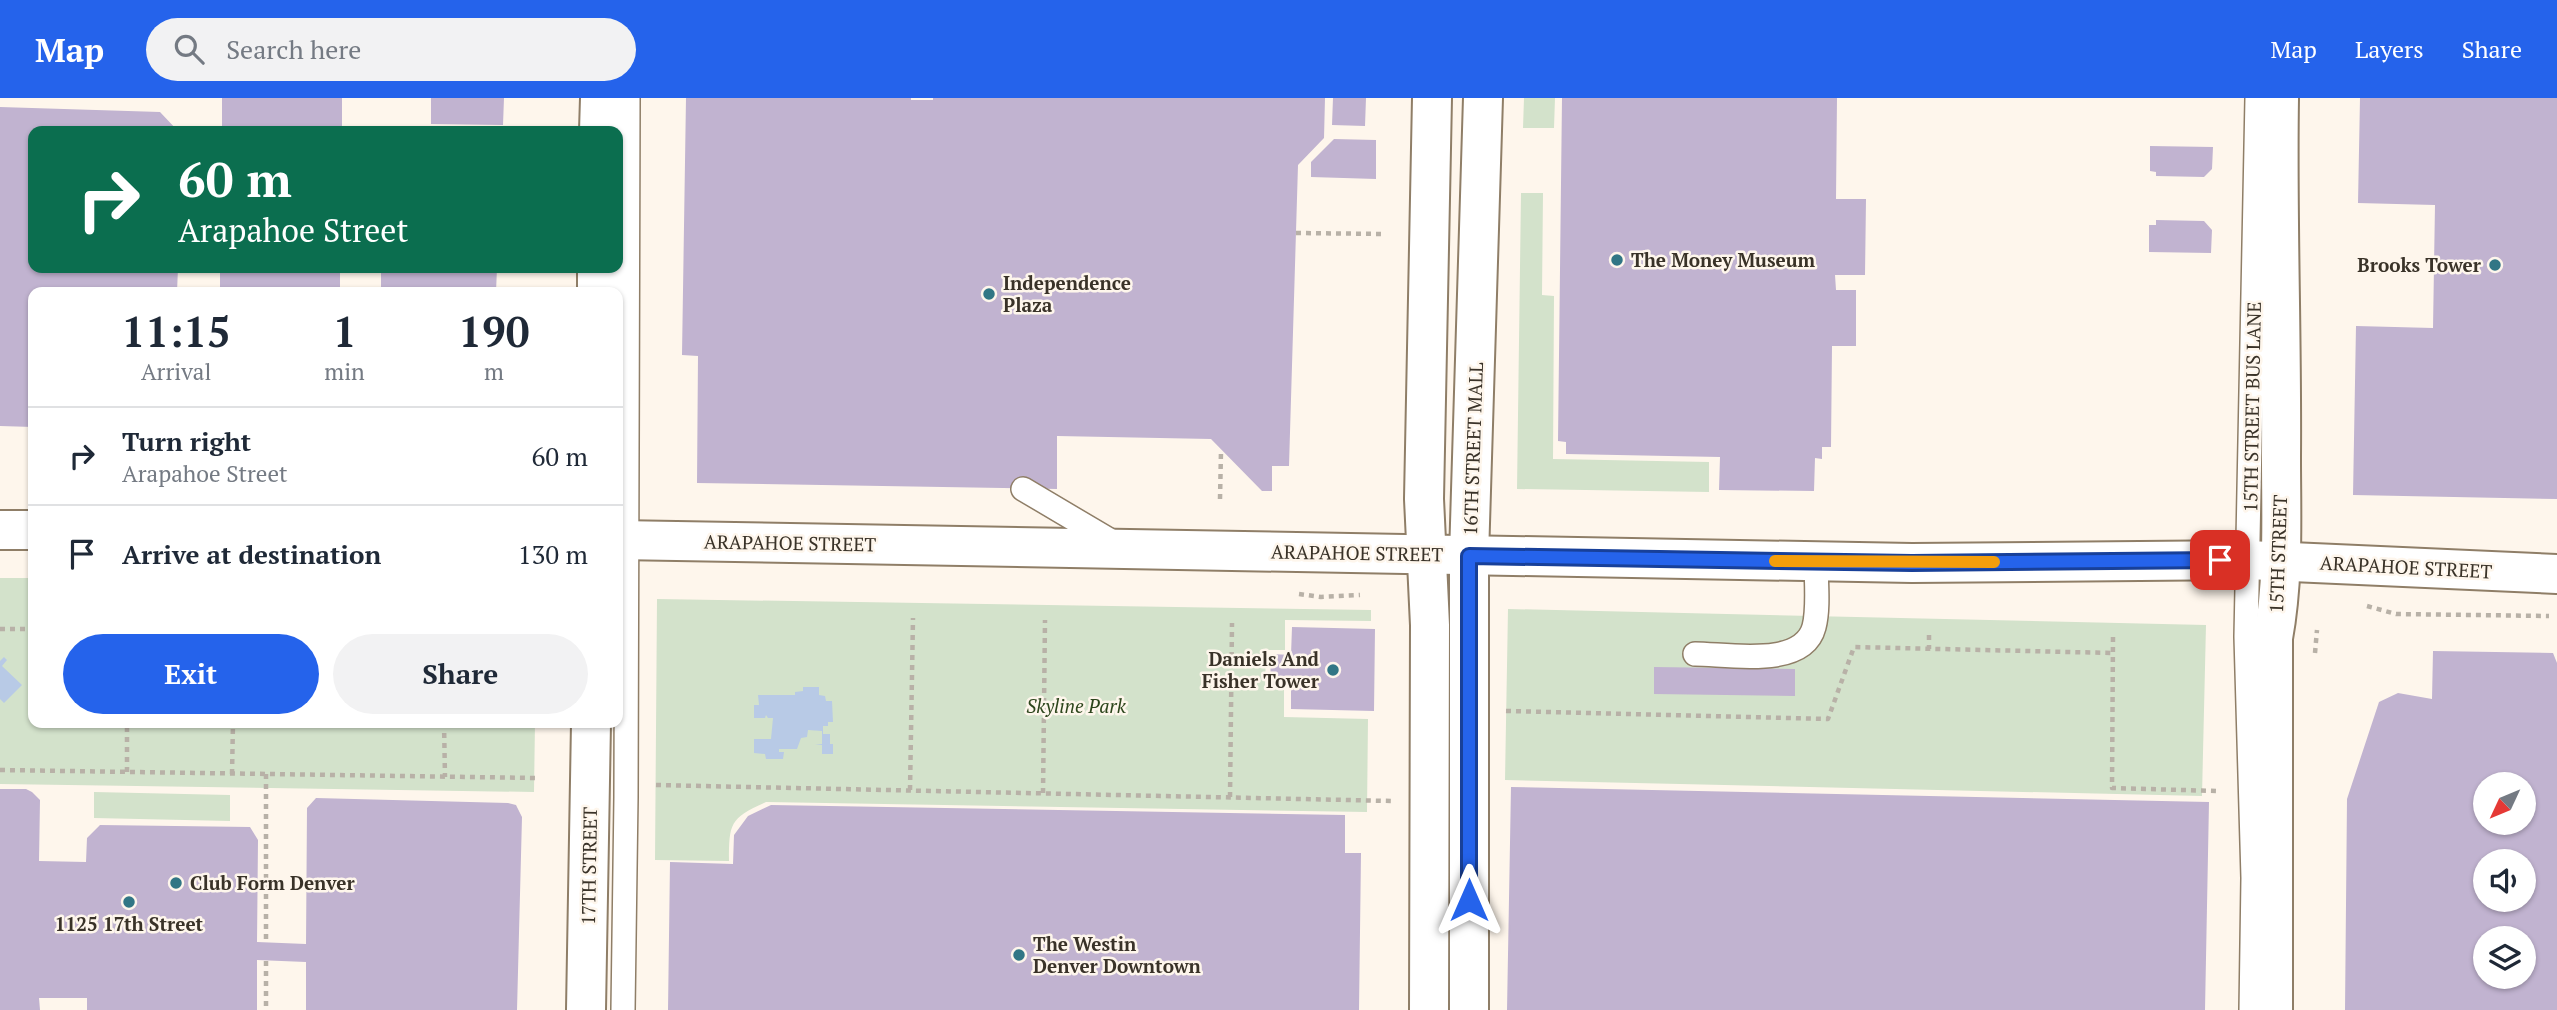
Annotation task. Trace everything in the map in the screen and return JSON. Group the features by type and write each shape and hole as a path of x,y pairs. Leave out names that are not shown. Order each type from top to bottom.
{"street":[{"path":"599,126 600,98"},
{"path":"1429,1010 1430,625 1424,499 1432,98"},
{"name":"16TH STREET MALL","path":"1469,1010 1469,556 1483,98"},
{"name":"15TH STREET","path":"2273,1010 2273,638 2280,598 2264,561 2282,383 2279,98"},
{"path":"0,530 28,530"},
{"name":"ARAPAHOE STREET","path":"623,540 1815,561 2264,561 2557,574"},
{"name":"17TH STREET","path":"586,1010 591,728"}],"lane":[{"path":"623,466 628,98"},
{"name":"15TH STREET BUS LANE","path":"2251,1010 2253,878 2246,637 2264,561 2258,98"},
{"path":"1023,489 1124,549"},
{"path":"1695,653 1780,656 1802,646 1811,636 1815,624 1815,561"},
{"path":"622,728 622,1010"}],"path":[{"path":"1296,233 1386,234"},
{"path":"1220,451 1220,499"},
{"path":"910,790 913,618"},
{"path":"1043,793 1045,620"},
{"path":"1230,797 1232,623"},
{"path":"0,628 28,629"},
{"path":"1929,635 1929,649"},
{"path":"2113,637 2112,789 2217,791"},
{"path":"1502,711 1828,719 1854,647 2113,653"},
{"path":"127,728 127,772"},
{"path":"232,774 233,728"},
{"path":"444,728 444,777"},
{"path":"0,770 537,778"},
{"path":"266,774 266,943"},
{"path":"652,785 1404,801"},
{"path":"266,961 266,1010"}],"green space":[{"path":"1524,98 1555,98 1554,128 1523,128"},
{"path":"1521,193 1543,193 1542,295 1554,296 1553,459 1709,462 1709,492 1517,489"},
{"path":"0,578 28,578 28,728 535,728 534,792 0,784"},
{"name":"Skyline Park","path":"657,599 1371,610 1371,621 1285,620 1285,650 1266,650 1265,689 1284,690 1284,717 1368,719 1367,812 766,802 745,813 734,823 729,861 655,860"},
{"path":"1508,609 2206,625 2202,796 1505,780"},
{"path":"94,792 230,795 230,821 94,818"}],"water":[{"path":"4,657 7,660 2,666 22,685 4,703 0,699 0,661"},
{"path":"803,687 819,687 819,695 825,696 826,701 832,701 833,722 823,726 823,734 830,734 833,754 822,754 822,745 815,744 822,744 822,731 808,730 807,737 801,738 797,749 779,749 779,752 784,752 783,759 766,759 765,754 754,753 754,739 771,739 773,718 766,715 765,718 754,718 754,705 759,705 758,695 795,695 795,692 803,691"}],"building":[{"path":"222,98 342,98 342,126 222,126"},
{"path":"431,98 504,98 503,125 431,124"},
{"name":"Independence Plaza","path":"686,98 1325,98 1324,138 1298,165 1289,466 1272,466 1272,491 1262,491 1211,439 1057,436 1057,489 697,483 698,356 682,355"},
{"path":"1333,98 1366,98 1365,126 1332,125"},
{"path":"1562,98 1837,98 1836,199 1866,199 1865,275 1835,275 1836,290 1856,290 1856,346 1832,346 1831,447 1822,447 1822,459 1815,458 1814,491 1719,490 1720,457 1566,454 1566,442 1558,441"},
{"name":"Brooks Tower","path":"2360,98 2557,98 2557,499 2353,495 2356,326 2433,328 2435,205 2358,203"},
{"path":"0,107 160,112 173,126 28,126 28,273 178,273 177,287 28,287 28,427 0,426"},
{"path":"1334,139 1376,140 1376,179 1311,177 1311,162"},
{"path":"2150,146 2213,147 2212,169 2204,177 2156,176 2156,172 2150,171"},
{"path":"2156,220 2204,221 2212,230 2211,253 2149,252 2149,225 2156,225"},
{"path":"220,273 340,273 340,287 220,287"},
{"path":"381,273 497,273 496,287 381,287"},
{"name":"Daniels And Fisher Tower","path":"1292,627 1375,629 1374,711 1291,709 1291,685 1270,685 1271,654 1291,655"},
{"path":"2433,651 2553,653 2557,663 2557,1010 2345,1010 2347,799 2379,702 2398,693 2432,699"},
{"path":"1654,667 1795,669 1795,696 1654,694"},
{"path":"1511,787 2209,802 2205,1010 1507,1010"},
{"name":"1125 17th Street","path":"0,789 26,789 40,800 39,861 86,862 87,838 100,825 250,827 258,840 257,942 306,944 307,808 316,798 516,805 522,817 517,1010 306,1010 306,962 257,960 257,1010 87,1010 87,998 39,998 40,1010 0,1010"},
{"path":"771,805 1345,815 1345,853 1361,853 1359,1010 668,1010 670,862 733,864 734,835 748,816"}],"slow traffic":[{"path":"1775,561 1994,562"}],"place":[{"name":"The Money Museum","path":"1617,260"},
{"name":"Brooks Tower","path":"2495,265"},
{"name":"Independence Plaza","path":"989,294"},
{"name":"Daniels And Fisher Tower","path":"1333,670"},
{"name":"Club Form Denver","path":"176,883"},
{"name":"1125 17th Street","path":"129,902"},
{"name":"The Westin Denver Downtown","path":"1019,955"}],"route":[{"path":"1469,900 1469,556 1912,563 2220,560"}]}
